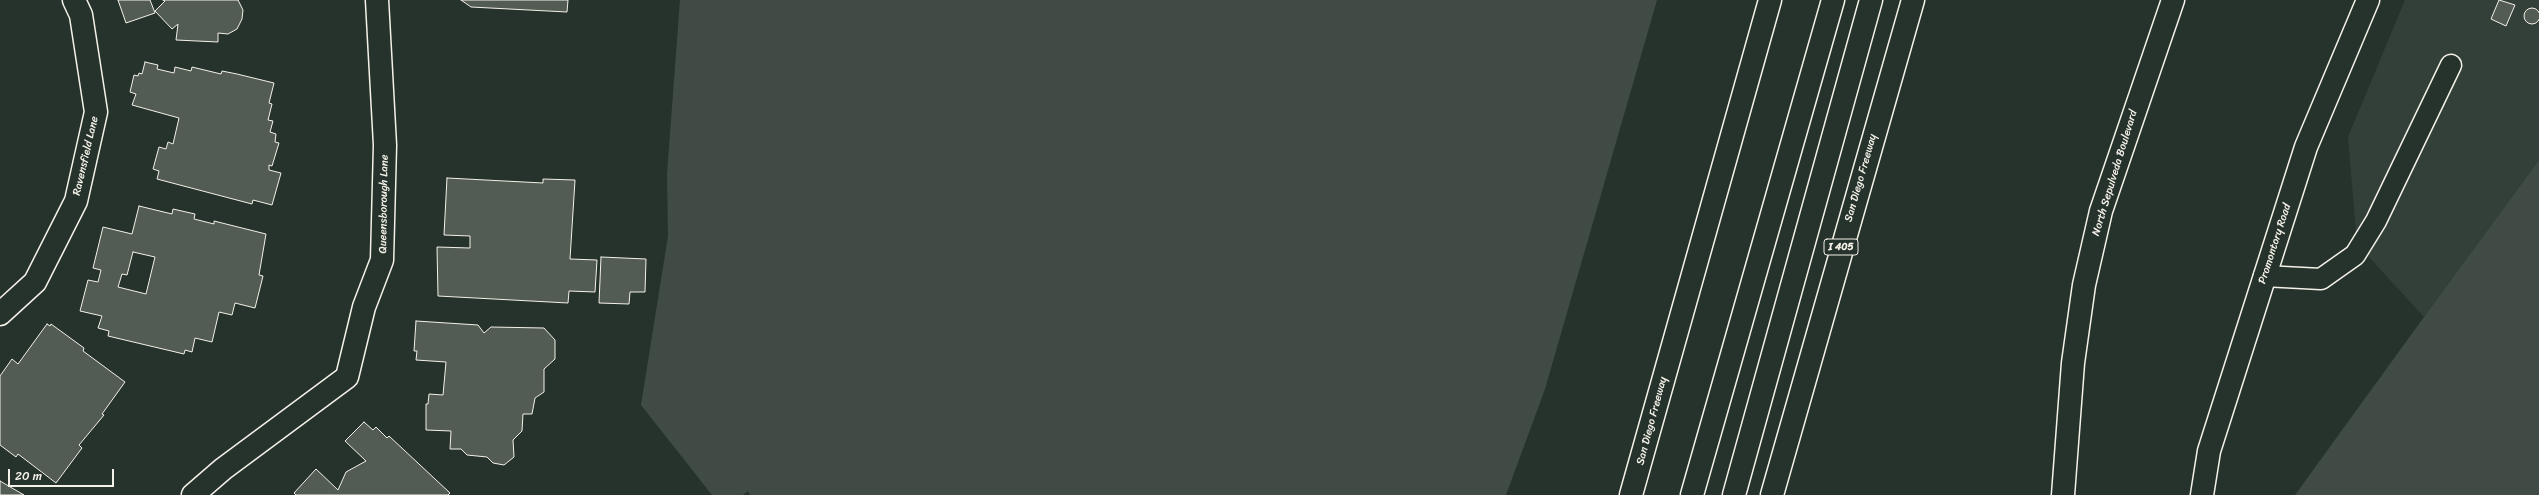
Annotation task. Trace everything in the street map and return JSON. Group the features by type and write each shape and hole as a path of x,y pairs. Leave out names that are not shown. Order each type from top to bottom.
{"main road":[{"name":"Ravensfield Lane","path":"0,314 34,282 76,201 96,112 81,14 74,0"},
{"name":"Queensborough Lane","path":"193,495 223,469 347,378 364,308 382,260 385,145 377,0"},
{"name":"San Diego Freeway","path":"1631,495 1770,0"},
{"path":"1692,495 1833,0"},
{"path":"1734,495 1872,0"},
{"name":"San Diego Freeway","path":"1772,495 1913,0"},
{"name":"North Sepulveda Boulevard","path":"2063,495 2073,363 2084,285 2101,211 2173,0"},
{"name":"Promontory Road","path":"2202,495 2209,451 2306,147 2368,0"}],"lane":[{"path":"2264,276 2321,279 2355,255 2376,221 2451,65"}],"shaded area":[{"path":"680,0 1657,0 1545,389 1506,495 750,495 748,491 743,495 712,495 641,405 668,236 667,174"},
{"path":"2405,0 2539,0 2539,160 2424,317 2357,244 2348,137"},
{"path":"2539,160 2539,495 2295,495 2424,317"}],"building":[{"path":"118,0 150,0 155,13 126,23"},
{"path":"163,0 238,0 243,10 242,19 237,29 228,34 218,33 218,42 176,40 178,24 172,29 155,11 165,1"},
{"path":"461,0 568,0 567,12 471,7"},
{"path":"2499,0 2515,5 2506,26 2491,19"},
{"path":"2529,8 2535,8 2540,13 2538,22 2535,24 2529,24 2524,19 2524,13"},
{"path":"145,62 158,65 157,69 174,73 175,67 191,71 192,67 221,74 222,71 274,83 269,103 272,104 268,120 273,121 270,132 276,134 275,142 279,143 272,166 269,165 269,170 281,173 272,205 253,200 252,204 157,179 159,171 153,169 159,147 166,149 168,142 173,144 179,118 132,105 136,94 130,92 134,75 138,76 139,73 142,74"},
{"path":"447,178 543,183 543,179 575,180 570,259 597,260 595,292 569,291 568,303 438,296 437,247 470,248 470,236 444,235"},
{"path":"139,206 172,214 173,209 195,214 194,219 214,224 214,221 266,234 259,275 263,276 255,308 235,303 232,315 219,312 212,342 195,338 192,352 185,350 184,354 108,336 109,331 98,328 102,316 80,311 88,280 98,282 101,270 93,268 103,227 132,234","holes":["133,252 155,257 146,294 118,287 122,274 127,275"]},
{"path":"601,257 646,259 645,292 630,292 629,304 599,303"},
{"path":"416,321 478,325 484,333 491,327 544,328 555,340 555,359 544,369 544,392 535,398 532,414 523,414 522,431 513,440 514,457 504,465 493,463 487,457 467,455 461,449 450,449 451,431 426,430 426,404 428,404 429,394 443,395 446,362 416,360 417,351 414,351"},
{"path":"47,324 50,326 51,324 84,348 83,351 125,382 102,414 104,415 79,445 82,448 56,483 18,454 16,457 0,445 0,376 12,359 18,364"},
{"path":"364,422 373,430 376,427 387,438 389,436 450,493 448,495 296,495 294,493 316,469 338,490 346,472 366,461 345,441"},
{"path":"0,481 24,495 0,495"}]}
